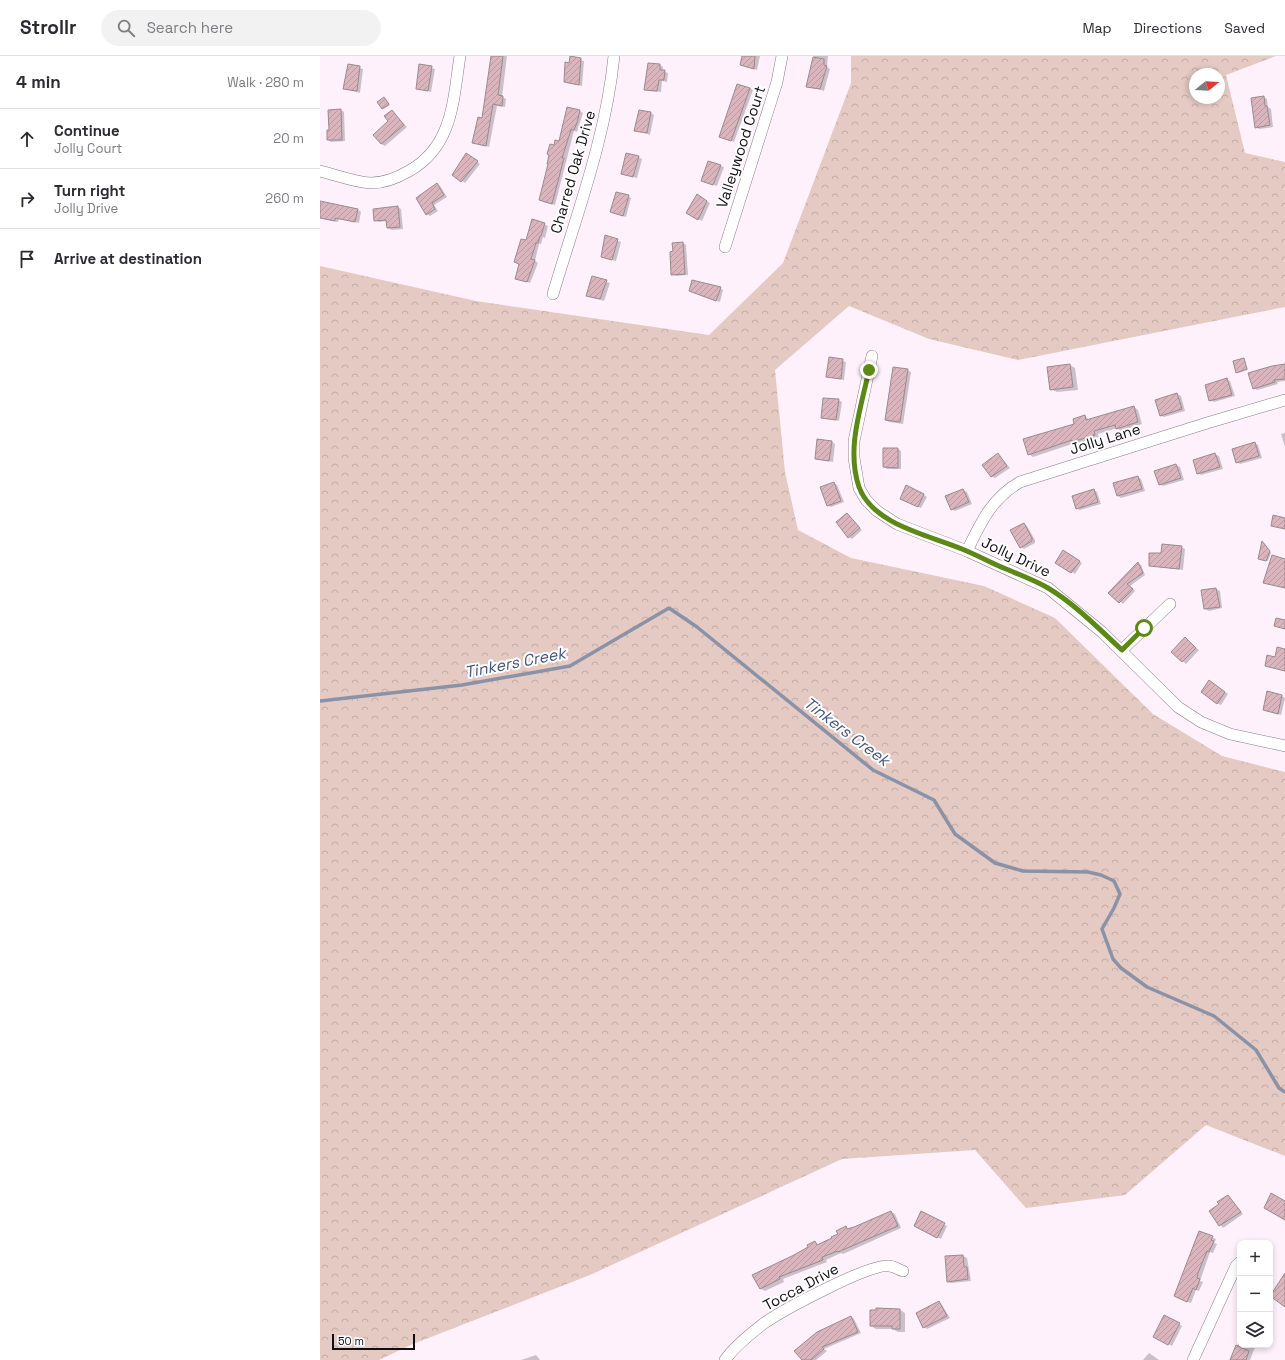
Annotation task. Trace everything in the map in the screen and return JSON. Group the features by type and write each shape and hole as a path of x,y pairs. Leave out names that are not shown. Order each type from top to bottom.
{"street":[{"path":"320,171 357,181 372,183 385,181 400,176 428,158 438,146 446,130 460,56"},
{"name":"Charred Oak Drive","path":"553,294 601,134 609,94 614,56"},
{"name":"Valleywood Court","path":"725,247 777,82 782,56"},
{"name":"Jolly Drive","path":"872,356 854,441 854,458 859,488 866,500 877,511 897,524 967,551 1048,588 1122,650 1178,706 1197,720 1230,734 1285,746"},
{"name":"Jolly Lane","path":"967,551 982,518 1008,489 1020,482 1285,400"},
{"path":"1122,650 1170,604"},
{"path":"1193,1360 1237,1265"},
{"name":"Tocca Drive","path":"725,1360 762,1325 786,1309 853,1277 873,1270 889,1266 904,1271"}],"green space":[{"path":"851,56 1276,56 1226,75 1245,153 1285,162 1285,307 1018,360 929,339 849,306 775,370 785,472 798,530 851,558 984,586 1055,618 1153,714 1222,756 1285,772 1285,1156 1206,1125 1125,1195 1026,1208 975,1150 842,1159 590,1275 413,1344 379,1360 320,1360 320,266 476,301 709,335 783,263 851,83"}],"building":[{"path":"491,56 503,56 498,95 503,96 502,106 493,104 486,146 472,143 478,117 482,118"},
{"path":"570,56 581,58 579,85 564,82 565,62 569,63"},
{"path":"742,56 755,56 754,69 740,65"},
{"path":"813,57 824,59 824,65 827,66 820,89 806,87"},
{"path":"648,63 660,64 660,70 665,70 664,80 659,80 657,91 644,90"},
{"path":"348,64 360,66 357,91 343,89"},
{"path":"419,64 432,66 428,91 416,89"},
{"path":"737,84 750,88 731,141 719,137"},
{"path":"1264,96 1270,125 1255,128 1251,98"},
{"path":"384,97 389,104 382,109 377,102"},
{"path":"567,107 580,110 577,123 574,130 571,130 562,158 564,158 552,204 539,200 548,164 549,155 547,154 550,144 554,145 555,140 559,141"},
{"path":"341,109 342,140 327,140 327,130 329,130 328,110"},
{"path":"392,110 404,125 381,144 373,135 388,121 384,116"},
{"path":"639,110 651,112 647,133 634,131"},
{"path":"466,153 478,161 461,182 452,175"},
{"path":"626,153 639,156 633,177 621,174"},
{"path":"708,161 721,165 713,185 701,181"},
{"path":"437,183 444,195 432,203 435,209 426,215 416,198"},
{"path":"616,192 629,195 623,216 610,212"},
{"path":"697,194 707,201 698,220 686,213"},
{"path":"320,201 358,209 355,222 335,218 335,221 320,218"},
{"path":"398,206 400,227 387,228 386,220 374,221 373,209"},
{"path":"532,219 545,223 531,259 535,260 527,282 515,279 519,264 514,262 521,239 526,240"},
{"path":"605,235 618,239 612,260 601,257"},
{"path":"683,242 685,274 671,275 670,252 673,251 672,243"},
{"path":"592,276 607,280 600,299 586,296"},
{"path":"692,280 721,287 716,301 689,291"},
{"path":"829,357 843,359 841,379 826,377"},
{"path":"1244,358 1247,369 1236,373 1233,361"},
{"path":"1070,364 1073,387 1050,390 1047,367"},
{"path":"1285,364 1285,379 1274,380 1275,382 1253,389 1248,373"},
{"path":"893,367 908,369 900,422 885,420"},
{"path":"1227,378 1232,395 1209,401 1205,385"},
{"path":"1177,393 1182,409 1160,416 1155,400"},
{"path":"823,398 839,399 836,420 821,418"},
{"path":"1134,406 1138,422 1116,429 1115,425 1094,431 1095,435 1072,442 1072,440 1028,455 1023,439 1074,424 1073,419 1085,415 1086,420"},
{"path":"817,439 832,441 829,461 815,459"},
{"path":"1255,442 1259,456 1236,463 1232,449"},
{"path":"883,448 898,448 898,468 883,467"},
{"path":"998,453 1007,466 991,477 982,465"},
{"path":"1215,453 1220,467 1197,474 1193,460"},
{"path":"1176,464 1181,478 1159,485 1154,471"},
{"path":"1138,476 1142,489 1117,496 1113,483"},
{"path":"834,482 841,501 827,506 820,487"},
{"path":"906,485 924,494 918,507 900,499"},
{"path":"963,489 969,502 951,510 945,496"},
{"path":"1094,489 1098,502 1076,509 1072,496"},
{"path":"847,513 860,528 848,538 836,522"},
{"path":"1273,515 1285,518 1285,529 1271,526"},
{"path":"1024,523 1032,538 1032,541 1020,548 1010,530"},
{"path":"1262,541 1270,551 1266,561 1258,559"},
{"path":"1162,544 1182,546 1179,569 1149,566 1149,553 1161,553"},
{"path":"1063,550 1080,561 1071,573 1055,563"},
{"path":"1272,555 1285,559 1285,588 1263,583"},
{"path":"1138,562 1143,573 1127,584 1133,589 1119,603 1108,593"},
{"path":"1216,588 1220,607 1204,609 1201,590"},
{"path":"1276,618 1285,620 1285,629 1274,626"},
{"path":"1185,637 1196,648 1182,662 1171,652"},
{"path":"1277,647 1285,649 1285,671 1265,666 1267,655 1275,657"},
{"path":"1209,680 1225,692 1217,704 1201,692"},
{"path":"1267,691 1282,695 1278,714 1263,710"},
{"path":"1271,1193 1285,1201 1285,1220 1264,1208"},
{"path":"1228,1195 1241,1212 1219,1226 1209,1211 1219,1204 1217,1202"},
{"path":"891,1211 898,1226 838,1252 822,1257 823,1260 779,1277 780,1279 760,1289 752,1275 794,1255 815,1241 817,1245 832,1238 831,1237 838,1234 836,1231 846,1226 847,1229 854,1227"},
{"path":"921,1211 945,1223 937,1238 914,1226"},
{"path":"1199,1231 1213,1236 1211,1240 1214,1241 1209,1252 1207,1251 1198,1273 1197,1278 1200,1279 1196,1290 1193,1288 1187,1302 1174,1296"},
{"path":"963,1255 964,1267 967,1267 968,1279 947,1282 945,1256"},
{"path":"1285,1273 1285,1307 1273,1298 1273,1291"},
{"path":"939,1301 947,1316 923,1328 916,1313"},
{"path":"876,1308 900,1309 900,1329 892,1329 892,1326 870,1326 870,1310 876,1310"},
{"path":"1164,1315 1180,1323 1168,1345 1153,1337"},
{"path":"851,1316 858,1332 822,1347 824,1349 811,1360 802,1360 794,1351 817,1332"},
{"path":"1236,1345 1237,1348 1242,1348 1249,1351 1246,1360 1230,1360"}],"waterway":[{"name":"Tinkers Creek","path":"320,701 462,685 570,666 669,608 697,627 873,770 934,800 955,834 995,863 1023,871 1088,872 1101,875 1114,881 1120,894 1102,929 1113,959 1121,968 1147,987 1214,1016 1256,1050 1279,1088 1285,1092"}],"route":[{"path":"869,370 854,441 854,458 855,472 859,488 866,500 877,511 897,524 916,533 942,540 1006,569 1030,578 1048,588 1122,650 1144,628"}]}
